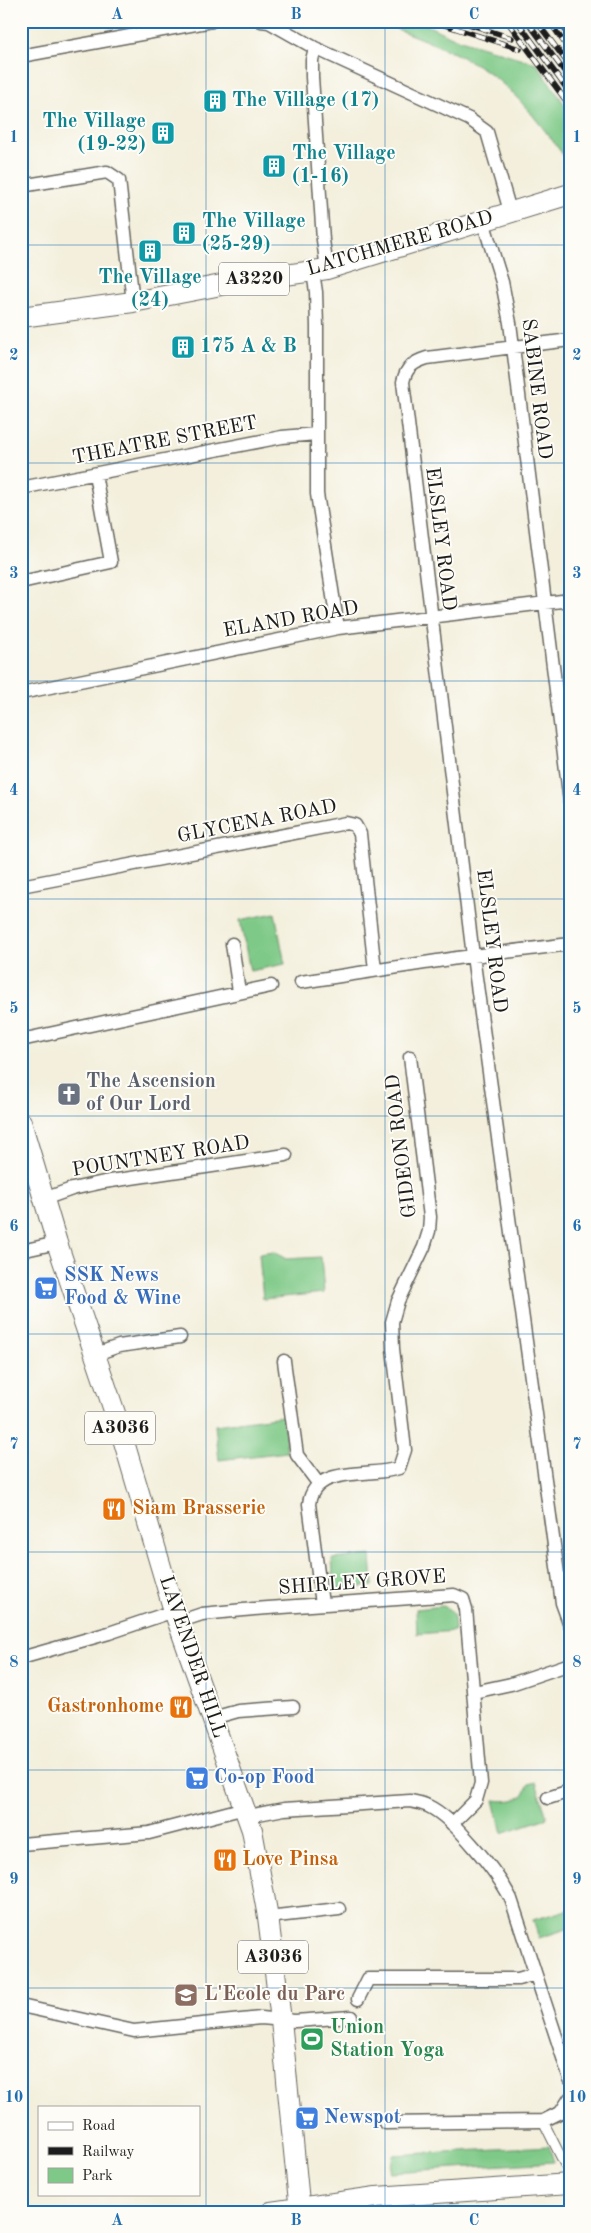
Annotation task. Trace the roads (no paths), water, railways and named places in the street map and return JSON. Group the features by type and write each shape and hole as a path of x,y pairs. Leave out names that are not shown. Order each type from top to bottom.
{"main road":[{"name":"LATCHMERE ROAD","path":"21,317 133,302 245,281 320,270 570,194"},
{"name":"LAVENDER HILL","path":"21,1122 57,1243 96,1354 176,1616 247,1812 268,1917 281,2020 300,2209"},
{"path":"270,2212 568,2176"}],"street":[{"path":"21,56 212,21"},
{"path":"261,21 269,22 315,48 469,119 487,132 510,211"},
{"path":"315,48 312,60 312,77 323,240 317,319 317,494 338,628"},
{"path":"21,186 107,172 119,180 133,302"},
{"name":"SABINE ROAD","path":"483,221 502,282 512,346 570,802"},
{"name":"ELSLEY ROAD","path":"570,340 427,358 413,363 405,374 403,392 473,956 562,1603 570,1625"},
{"name":"THEATRE STREET","path":"21,488 282,437 316,434"},
{"path":"21,582 111,562 95,474"},
{"name":"ELAND ROAD","path":"21,692 338,628 570,600"},
{"name":"GLYCENA ROAD","path":"21,886 346,823 355,826 360,834 375,970"},
{"path":"232,944 240,992"},
{"path":"301,982 473,956 570,944"},
{"path":"21,1040 271,986"},
{"name":"GIDEON ROAD","path":"318,1484 328,1478 388,1472 398,1468 405,1450 393,1349 392,1322 398,1301 424,1247 429,1231 430,1217 410,1057"},
{"name":"POUNTNEY ROAD","path":"44,1199 72,1189 104,1182 286,1156"},
{"path":"21,1251 57,1243"},
{"path":"96,1354 118,1346 180,1337"},
{"path":"284,1361 297,1455 318,1484 311,1493 309,1504 322,1604"},
{"name":"SHIRLEY GROVE","path":"21,1658 176,1616 322,1604 458,1596 463,1599 466,1609 474,1692 480,1789 476,1800 452,1824"},
{"path":"474,1692 511,1684 570,1664"},
{"path":"213,1718 238,1711 293,1707"},
{"path":"548,1798 570,1791"},
{"path":"21,1844 149,1833 247,1812 410,1801 428,1806 452,1824 506,1889 535,1974 565,2048 570,2079"},
{"path":"268,1917 339,1909"},
{"path":"358,1999 368,1979 518,1979 535,1974"},
{"path":"21,2006 134,2031 261,2018 295,2021 351,2018"},
{"path":"385,2123 543,2121 561,2112 570,2098"},
{"path":"543,2121 568,2176"}],"railway":[{"path":"432,21 520,49"},
{"path":"459,21 512,38"},
{"path":"507,21 570,106"},
{"path":"517,21 570,93"},
{"path":"527,21 570,79"},
{"path":"536,21 570,66"},
{"path":"549,21 570,51"},
{"path":"559,21 570,37"}],"place":[{"name":"The Village (17)","path":"215,101"},
{"name":"The Village (19-22)","path":"163,133"},
{"name":"The Village (1-16)","path":"274,166"},
{"name":"The Village (25-29)","path":"184,233"},
{"name":"The Village (24)","path":"150,251"},
{"name":"175 A & B","path":"183,347"},
{"name":"The Ascension of Our Lord","path":"69,1094"},
{"name":"SSK News Food & Wine","path":"46,1288"},
{"name":"Siam Brasserie","path":"114,1509"},
{"name":"Gastronhome","path":"181,1707"},
{"name":"Co-op Food","path":"197,1778"},
{"name":"Love Pinsa","path":"225,1860"},
{"name":"L'Ecole du Parc","path":"186,1995"},
{"name":"Union Station Yoga","path":"312,2039"},
{"name":"Newspot","path":"307,2118"}]}
